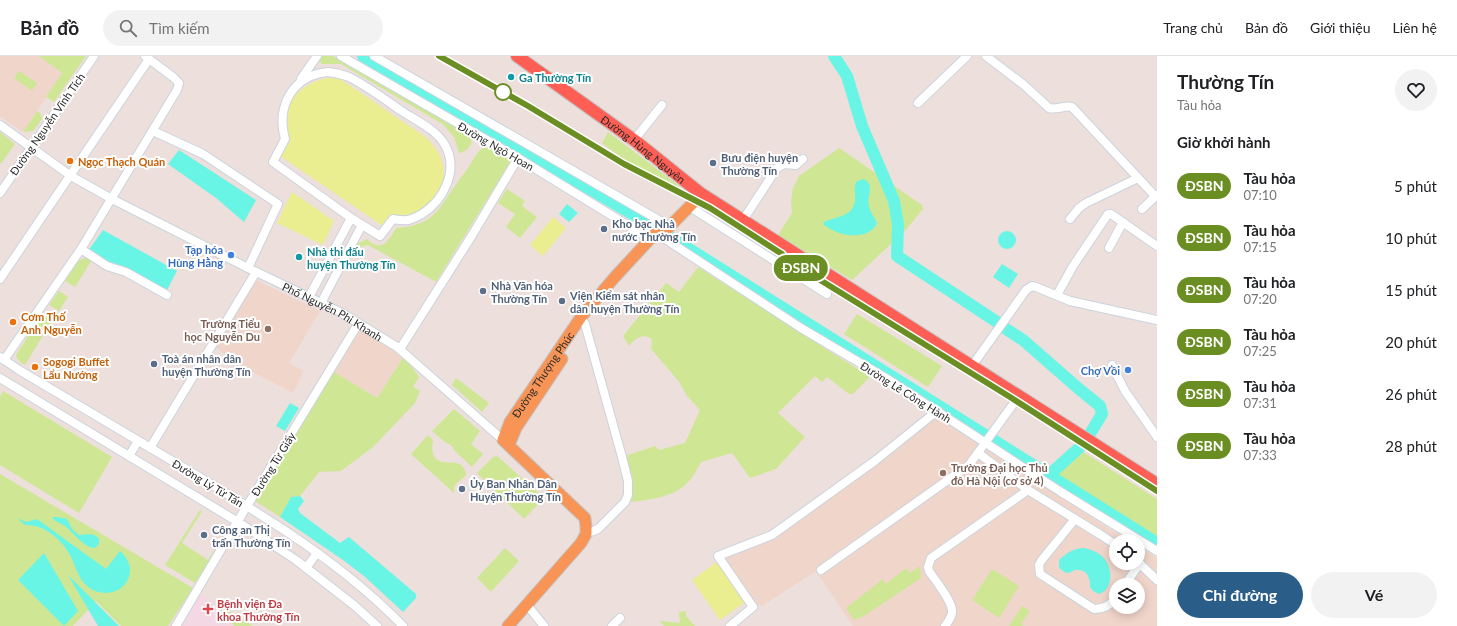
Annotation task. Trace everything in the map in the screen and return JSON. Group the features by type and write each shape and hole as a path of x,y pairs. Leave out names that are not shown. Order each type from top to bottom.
{"highway":[{"name":"Đường Hùng Nguyên","path":"517,56 634,140 702,194 1157,484"}],"main road":[{"name":"Đường Thượng Phúc","path":"506,442 583,320 656,236 690,207 702,194"},
{"name":"Phố Nguyễn Phi Khanh","path":"506,442 584,518 586,534"},
{"path":"508,626 575,550 586,534"}],"street":[{"name":"Đường Nguyễn Vĩnh Tích","path":"0,193 94,56"},
{"path":"298,83 304,78 321,72 339,73 367,88 432,131 445,145 449,153 450,169 448,184 445,191 436,203 429,210 410,220 393,219 380,236 351,218 273,162 285,139 282,126 284,105 298,83 317,56"},
{"name":"Đường Ngô Hoan","path":"341,56 656,236"},
{"path":"374,56 669,226"},
{"path":"918,103 967,56"},
{"path":"986,56 1024,85 1049,108 1054,109 1069,106 1072,107 1156,196 1142,209"},
{"path":"0,280 71,176 147,57 173,77 179,84 177,90 81,249 2,358"},
{"path":"634,140 662,105"},
{"name":"Phố Nguyễn Phi Khanh","path":"0,125 71,176 112,199 256,272 321,303 400,349 506,442"},
{"path":"153,131 203,154 278,204 248,268"},
{"path":"400,349 471,237 518,158"},
{"path":"743,220 778,168 782,164 794,166 802,159"},
{"path":"1070,219 1079,208 1086,203 1138,178"},
{"path":"690,207 828,294"},
{"path":"1057,295 1073,266 1107,215 1111,214 1157,246"},
{"path":"310,298 351,218"},
{"path":"1109,248 1123,222"},
{"path":"321,303 362,225"},
{"name":"Đường Lê Công Hành","path":"656,236 824,342 986,440 1109,522 1157,551"},
{"path":"81,249 107,266 126,272 167,295"},
{"path":"150,448 256,272"},
{"path":"972,366 1029,288 1036,286 1070,300 1157,320"},
{"path":"583,320 628,480 628,495 625,502 598,529 586,534"},
{"name":"Đường Từ Giấy","path":"176,626 358,324"},
{"name":"Đường Lý Tử Tấn","path":"2,358 247,506 306,544 368,592 403,626"},
{"path":"1112,365 1126,391 1157,437"},
{"name":"Đường Lý Tử Tấn","path":"0,378 238,522 306,568 355,606 377,626"},
{"path":"821,570 969,465 1019,396"},
{"path":"730,626 754,607 718,556 772,536 876,460 932,415 939,412"},
{"path":"129,456 138,441"},
{"path":"978,453 1028,490 1109,540"},
{"path":"945,626 952,616 952,609 948,600 929,571 928,567 932,558 1028,490"},
{"path":"1075,519 1041,561 1039,565 1040,574 1094,609 1100,609 1109,605"},
{"path":"1101,535 1109,522"},
{"path":"306,568 317,553"},
{"path":"1145,568 1157,580"},
{"path":"527,605 544,626"},
{"path":"612,626 620,618"}],"shaded area":[{"path":"0,56 39,56 62,73 23,132 0,116"},
{"name":"Trường Tiểu học Nguyễn Du","path":"256,280 320,311 289,363 304,371 293,393 243,367 215,347"},
{"path":"360,330 404,356 377,398 334,372"},
{"name":"Trường Đại học Thủ đô Hà Nội (cơ sở 4)","path":"937,416 1117,534 1109,534 1109,570 1145,570 1145,551 1157,558 1157,626 853,626 816,571 762,606 756,604 726,561 727,556 775,538"},
{"name":"Bệnh viện Đa khoa Thường Tín","path":"199,594 237,616 253,626 180,626"}],"green space":[{"path":"39,56 86,56 54,102 46,97 62,73"},
{"path":"322,56 333,56 469,135 472,141 470,145 466,150 459,153 454,137 444,125 341,64 322,64 319,61"},
{"path":"19,71 37,83 32,91 14,78"},
{"path":"328,78 340,79 427,138 434,146 442,161 444,169 438,192 428,205 411,214 390,215 383,226 280,156 290,141 287,129 287,118 288,109 292,100 307,86 316,81"},
{"path":"37,111 41,114 42,119 33,131 23,132"},
{"path":"0,132 15,144 0,165"},
{"path":"608,132 678,185 682,191 622,158 602,143"},
{"path":"486,146 512,159 436,282 368,245 360,247 358,251 354,249 359,243 367,239 377,245 384,244 391,237 396,228 416,225 430,218 441,206 476,154"},
{"path":"839,148 922,205 923,209 904,232 852,280 778,235 792,213 791,201 793,188 799,176"},
{"path":"507,189 525,201 522,206 537,217 520,238 506,227 515,214 498,203"},
{"path":"292,192 334,221 323,245 277,223"},
{"path":"553,217 566,228 543,256 530,245"},
{"path":"87,257 92,260 75,287 65,281 78,261"},
{"path":"698,267 870,377 853,394 849,394 827,377 822,382 815,376 778,413 805,437 776,469 750,478 732,453 701,462 689,481 674,492 649,500 625,502 628,495 622,457 655,446 659,450 685,443 700,410 687,396 679,382 651,349 652,339 642,336 629,346 623,336 666,283 679,292"},
{"path":"59,291 68,297 59,311 49,305"},
{"path":"43,313 53,319 25,365 19,361 16,355"},
{"path":"857,314 942,366 928,387 844,334"},
{"path":"404,356 419,377 413,387 420,391 415,403 373,447 341,471 319,472 300,496 293,497 289,500 288,505 280,517 255,501 334,372 377,398"},
{"path":"456,378 489,403 482,412 452,385"},
{"path":"3,391 112,457 79,513 0,465 0,397"},
{"path":"454,409 480,431 471,444 483,454 472,467 455,451 451,445 432,431"},
{"path":"428,435 433,440 432,448 434,456 437,460 456,463 464,468 466,475 456,484 454,493 411,454"},
{"path":"1074,446 1157,499 1157,538 1056,476"},
{"path":"497,456 544,498 524,519 477,473 493,457"},
{"path":"0,474 193,588 168,626 121,626 96,601 73,626 0,626"},
{"path":"200,510 202,511 182,543 208,560 225,533 227,535 195,583 165,565"},
{"path":"505,548 519,561 491,592 477,578"},
{"path":"717,562 745,602 720,620 692,580"},
{"path":"920,566 921,578 864,616 854,620 846,608 883,579 886,584 906,568 910,573"},
{"path":"992,569 1019,586 999,618 972,600"},
{"path":"214,602 253,626 234,626"},
{"path":"1022,606 1030,611 1021,624 1024,626 1009,626"},
{"path":"686,611 686,616 695,626 664,626 660,621 680,623 679,612"}],"water":[{"path":"179,150 256,200 244,222 216,198 168,164"},
{"path":"864,179 868,182 870,188 868,202 877,224 872,230 859,235 851,235 836,232 823,224 824,222 848,213 851,210 854,206 856,183 857,181"},
{"path":"567,204 578,213 569,222 559,214"},
{"path":"103,230 177,271 167,290 131,270 110,263 88,251"},
{"path":"1007,231 1011,232 1015,236 1015,244 1011,248 1007,249 1003,248 999,244 998,240 999,236 1003,232"},
{"path":"1002,264 1018,274 1009,288 993,277"},
{"path":"290,403 299,408 285,431 276,426"},
{"path":"300,496 304,501 298,509 300,513 340,543 349,537 416,594 416,598 403,612 364,576 280,517 291,497"},
{"path":"53,517 67,519 72,529 79,535 95,535 99,539 99,544 95,548 87,546 65,526 54,520"},
{"path":"17,518 26,522 37,519 106,569 120,551 130,566 128,580 124,586 112,592 98,592 91,589 85,584 77,572 69,552 59,540 40,527 25,525"},
{"path":"1080,548 1094,551 1099,554 1104,558 1108,565 1110,570 1109,585 1107,589 1099,594 1093,591 1090,587 1089,577 1085,572 1075,570 1066,573 1059,568 1059,560 1070,551"},
{"path":"44,553 78,611 64,626 18,580"},
{"path":"68,575 119,626 98,626"}],"waterway":[{"path":"363,56 653,226"},
{"path":"834,56 847,76 862,126 894,201 898,224 897,256 997,322"},
{"path":"667,235 1157,543"},
{"path":"1006,329 1023,340 1100,406 1102,414 1085,442"},
{"path":"1049,475 1079,448"}],"railway":[{"path":"439,56 528,106 624,164 710,208 787,259 1010,397 1157,491"}],"train":[{"name":"ĐSBN","path":"439,56 528,106 624,164 710,208 782,254 786,259 1010,397 1157,491"}],"place":[{"name":"Ga Thường Tín","path":"511,77"},
{"name":"Ngọc Thạch Quán","path":"70,161"},
{"name":"Bưu điện huyện Thường Tín","path":"713,163"},
{"name":"Kho bạc Nhà nước Thường Tín","path":"604,229"},
{"name":"Tạp hóa Hùng Hằng","path":"231,255"},
{"name":"Nhà thi đấu huyện Thường Tín","path":"299,257"},
{"name":"Nhà Văn hóa Thường Tín","path":"483,291"},
{"name":"Viện Kiểm sát nhân dân huyện Thường Tín","path":"562,301"},
{"name":"Cơm Thố Anh Nguyễn","path":"13,322"},
{"name":"Trường Tiểu học Nguyễn Du","path":"268,329"},
{"name":"Toà án nhân dân huyện Thường Tín","path":"154,364"},
{"name":"Sogogi Buffet Lẩu Nướng","path":"35,367"},
{"name":"Chợ Vồi","path":"1128,370"},
{"name":"Trường Đại học Thủ đô Hà Nội (cơ sở 4)","path":"943,473"},
{"name":"Ủy Ban Nhân Dân Huyện Thường Tín","path":"462,489"},
{"name":"Công an Thị trấn Thường Tín","path":"204,535"},
{"name":"Bệnh viện Đa khoa Thường Tín","path":"208,609"}]}
